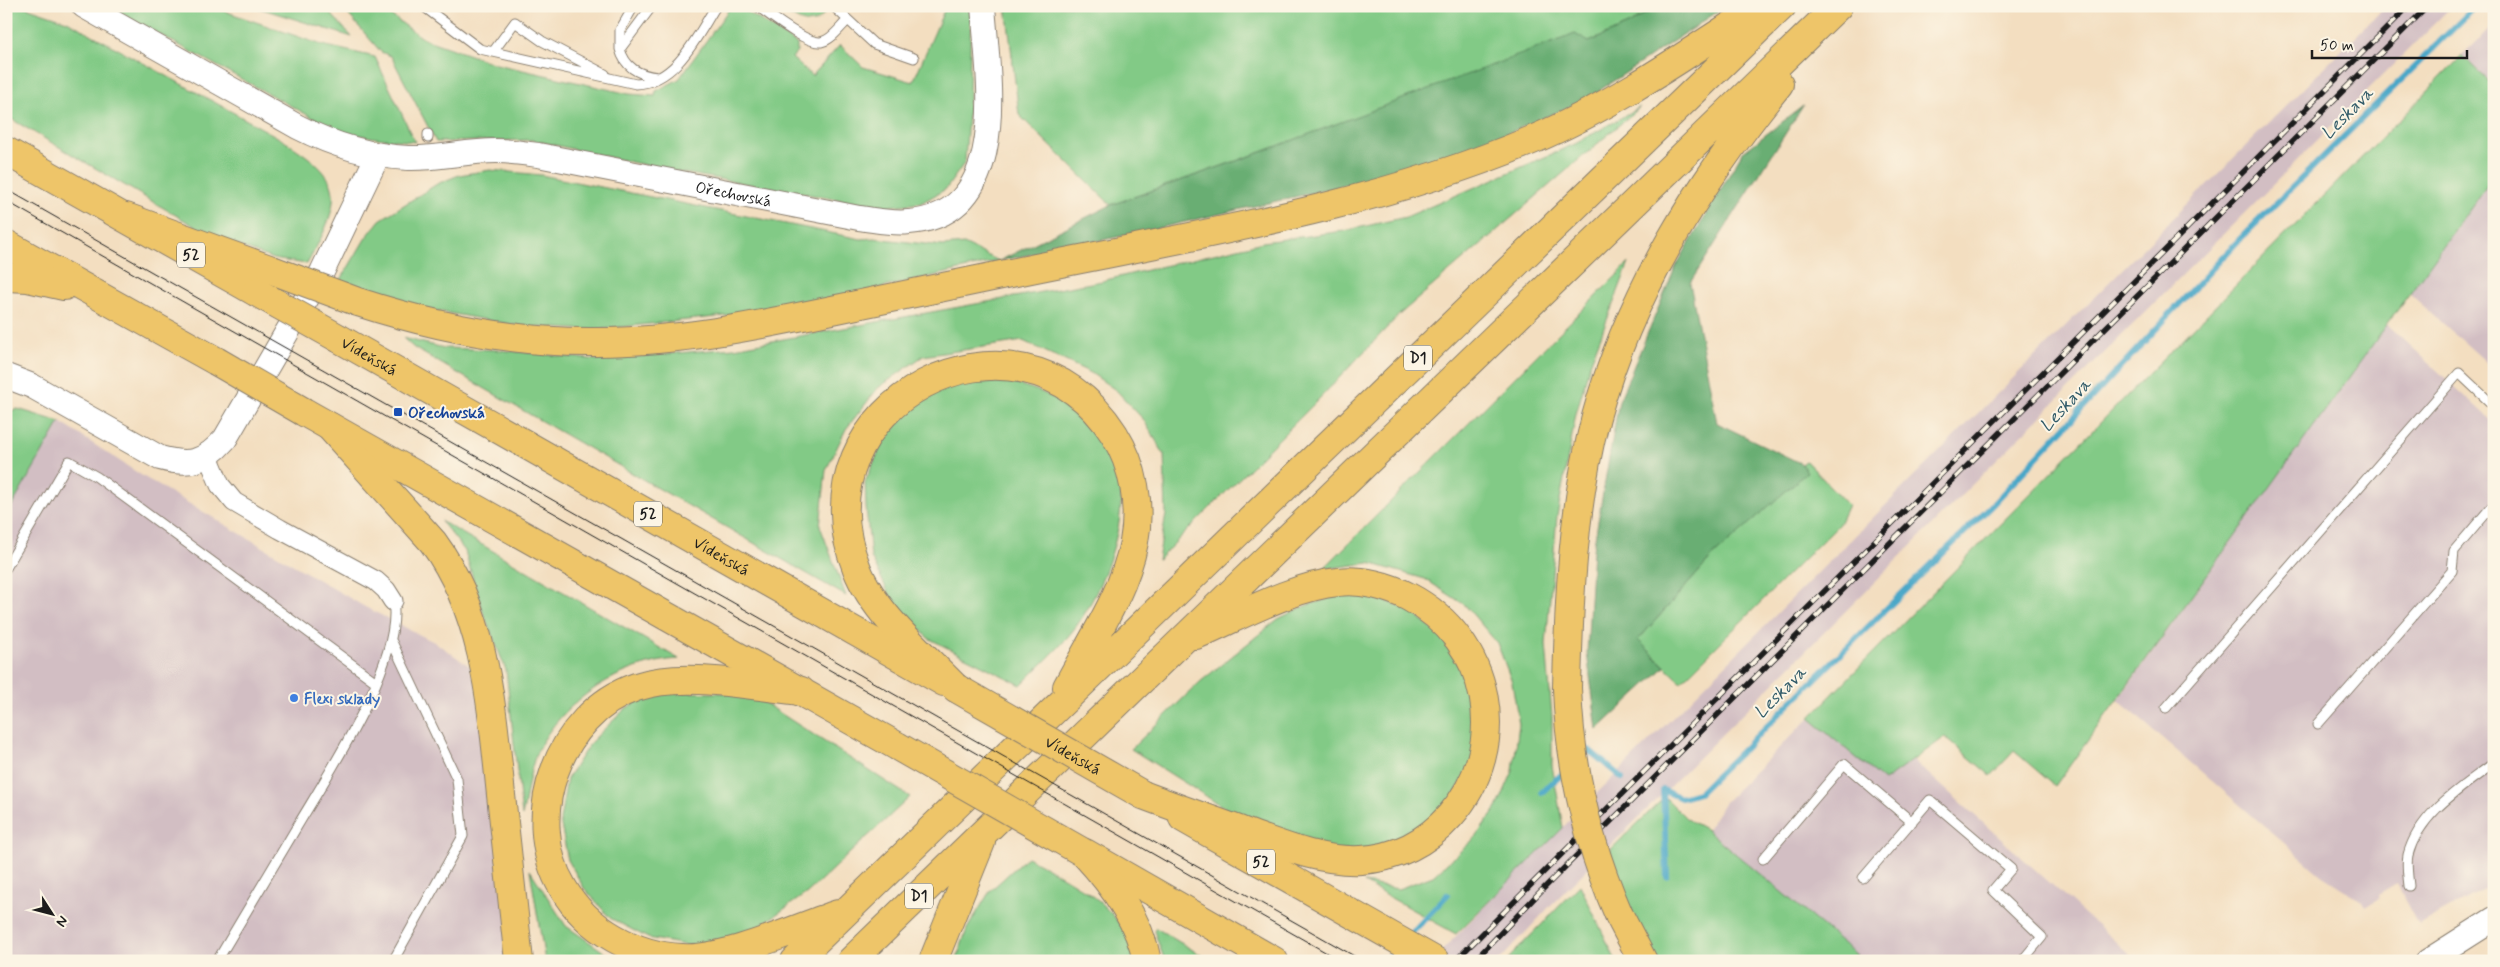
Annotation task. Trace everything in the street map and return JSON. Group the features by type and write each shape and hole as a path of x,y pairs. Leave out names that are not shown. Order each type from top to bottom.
{"highway":[{"path":"126,217 358,302 426,322 498,336 545,341 634,341 689,336 788,319 1251,222 1428,179 1536,139 1606,104 1761,6"},
{"name":"D1","path":"795,961 1782,6"},
{"path":"1643,961 1619,915 1594,853 1577,788 1568,721 1567,688 1572,562 1586,463 1596,417 1628,325 1666,246 1694,201 1753,116 1839,6"},
{"name":"D1","path":"851,961 1839,6"},
{"name":"Vídeňská","path":"6,151 126,217 1435,961"},
{"path":"6,244 801,691 1274,961"},
{"path":"6,277 28,278 91,292"},
{"path":"956,688 889,618 865,586 849,547 846,528 846,491 856,457 873,427 899,400 916,387 956,370 977,367 1019,368 1059,383 1094,408 1119,443 1127,460 1136,499 1138,518 1135,542 1118,592 1055,710"},
{"path":"330,427 433,542 447,561 468,606 491,698 519,961"},
{"path":"1143,795 1290,848 1317,856 1360,860 1390,855 1426,838 1455,811 1475,779 1480,765 1486,715 1483,689 1473,662 1464,646 1448,625 1418,602 1397,592 1355,582 1322,584 1303,589 1181,641"},
{"path":"801,691 694,680 671,680 636,687 607,701 595,710 572,735 557,764 546,811 548,844 562,888 590,921 617,940 658,955 685,959 720,954 846,911"},
{"path":"933,961 986,831"},
{"path":"1084,853 1110,884 1128,911 1147,961"}],"street":[{"name":"Ořechovská","path":"84,6 330,144 378,155 410,158 494,151 538,155 859,218 910,222 944,212 958,205 974,183 983,161 987,138 988,100 983,6"},
{"path":"6,376 32,386 160,458 178,463 193,462 208,456 225,439 322,272 378,155"},
{"path":"208,456 220,485 234,502 376,581 394,601"},
{"path":"2428,961 2494,919"}],"lane":[{"path":"423,6 480,49 618,81 644,83 661,77 680,60 716,6"},
{"path":"634,6 620,30 620,49 626,63 631,68 648,76 661,77"},
{"path":"620,49 652,6"},
{"path":"757,6 810,41 821,42 831,37 848,20"},
{"path":"833,6 874,44 914,58"},
{"path":"493,52 515,22 542,41 618,81"},
{"path":"2166,708 2459,373 2494,406"},
{"path":"6,568 69,461 97,477 376,682"},
{"path":"2318,724 2452,571 2454,551 2494,504"},
{"path":"217,961 343,750 376,682 392,642 396,614 394,601"},
{"path":"392,642 457,779 463,836 393,961"},
{"path":"2409,886 2408,856 2418,830 2440,805 2494,763"},
{"path":"1764,859 1844,764 1912,822"},
{"path":"1863,878 1930,800 2011,869 1993,890 2042,937 2022,961"}],"shaded area":[{"path":"2386,6 2452,6 1551,905 1499,961 1432,961 1517,873"},
{"path":"2494,25 2494,86 2462,56"},
{"path":"2494,176 2494,369 2409,293"},
{"path":"2387,324 2494,423 2494,883 2419,925 2397,884 2378,895 2379,898 2365,907 2362,901 2321,875 2118,700"},
{"path":"60,422 144,477 365,607 436,643 474,669 513,961 6,961 6,516"},
{"path":"1809,718 1884,781 1913,760 2137,961 1853,961 1857,955 1707,830 1724,803"}],"green space":[{"path":"6,6 23,6 67,21 274,135 315,163 326,176 332,189 333,203 329,220 307,264 273,259 208,234 6,116"},
{"path":"107,6 210,6 322,45 375,57 415,142 337,131"},
{"path":"253,6 324,6 352,37"},
{"path":"341,6 378,6 424,39 496,64 629,94 655,96 656,91 679,79 729,9 746,11 797,44 797,52 792,58 812,76 840,45 863,67 913,82 946,6 971,6 969,100 965,162 946,189 921,203 882,207 672,171 532,140 436,142 391,56 381,52"},
{"path":"777,6 798,6 811,18 822,7 825,12 820,19 808,23 796,19"},
{"path":"1006,6 1656,6 1630,24 1589,42 1111,205 1019,115"},
{"path":"1656,6 1726,6 1585,100 1434,165 1137,233 999,261 1111,205 1256,154 1575,34 1589,42 1630,24"},
{"path":"2462,56 2494,86 2494,176 2055,786 2014,751 1991,776 1945,737 1884,781 1809,718"},
{"path":"1803,106 1690,283 1717,423 1802,464 1807,472 1711,558 1638,640 1665,667 1597,730 1587,653 1593,550 1619,401 1676,266 1742,153"},
{"path":"1640,107 1400,314 1316,402 1158,560 1166,514 1164,454 1143,419 1117,391 1091,373 1023,341 923,356 878,388 846,429 826,470 820,526 846,596 414,348 403,338 444,348 499,350 599,360 734,348 1102,281 1263,242 1344,231 1406,217 1575,144"},
{"path":"490,170 541,175 861,239 874,238 943,246 964,244 999,261 782,310 592,330 520,326 393,303 339,283 365,239 380,220 437,184 459,175"},
{"path":"1629,263 1590,364 1576,414 1557,516 1546,644 1552,717 1552,765 1563,828 1456,934 1364,883 1398,889 1433,876 1474,839 1497,808 1513,771 1519,724 1512,682 1497,643 1465,605 1425,579 1369,563 1323,569"},
{"path":"1001,382 1037,390 1059,401 1079,415 1093,430 1108,452 1120,484 1121,502 1115,542 1101,583 1071,633 1021,685 928,638 891,598 871,557 866,507 865,482 884,439 922,398 960,383"},
{"path":"18,409 60,422 6,516 6,412"},
{"path":"1806,461 1848,505 1839,524 1681,682 1638,640 1711,558 1806,471 1802,464"},
{"path":"441,521 679,659 637,667 616,676 596,687 562,716 548,733 534,759 522,816 506,670 481,607 465,551"},
{"path":"1340,595 1384,601 1401,607 1415,615 1442,638 1471,670 1476,756 1445,811 1389,848 1335,851 1247,822 1131,749 1200,682 1278,619 1305,606"},
{"path":"653,692 728,693 763,702 910,797 807,893 751,932 706,949 648,938 610,918 584,888 568,860 560,820 567,779 590,743 625,709"},
{"path":"1665,797 1687,819 1707,830 1857,955 1853,961 1646,961 1609,851"},
{"path":"1027,857 1079,887 1108,910 1121,925 1139,961 956,961 967,929 990,891"},
{"path":"530,870 566,926 617,961 545,961"},
{"path":"1580,885 1616,961 1508,959"},
{"path":"1156,928 1211,961 1165,961 1154,931"}],"waterway":[{"name":"Leskava","path":"1667,876 1663,790 1681,798 1699,793 1994,503 2238,241 2476,6"},
{"name":"Leskava","path":"1582,757 1589,750 1622,778"},
{"name":"Leskava","path":"1542,792 1568,769"},
{"name":"Leskava","path":"1407,938 1447,895"},
{"name":"Leskava","path":"1386,961 1398,947"}],"tram line":[{"path":"6,189 1363,961"},
{"path":"6,201 1341,961"}],"railway":[{"path":"1455,961 2409,6"},
{"path":"1474,961 1539,893 2428,6"}],"place":[{"name":"Ořechovská","path":"398,412"},
{"name":"Flexi sklady","path":"294,698"}]}
